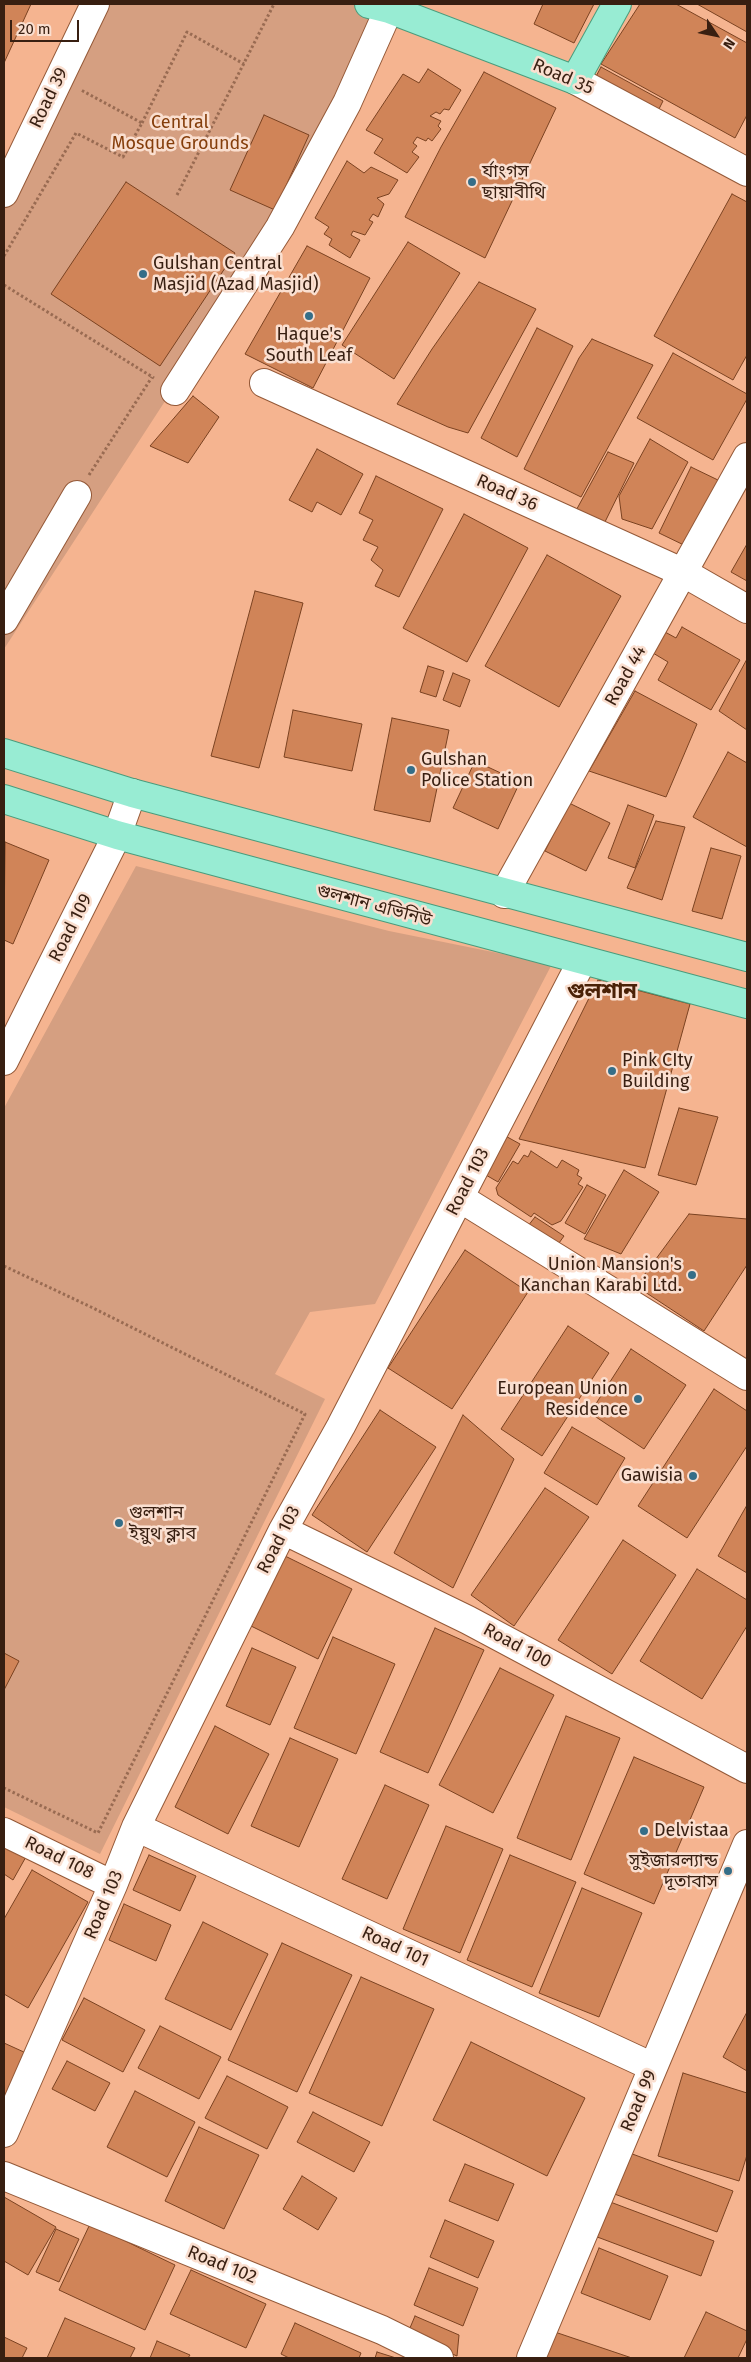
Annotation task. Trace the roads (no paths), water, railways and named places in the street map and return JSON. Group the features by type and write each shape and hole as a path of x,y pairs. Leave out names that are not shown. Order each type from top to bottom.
{"main road":[{"path":"575,80 617,4"},
{"name":"Road 35","path":"379,6 575,80"},
{"path":"4,754 132,793 504,894 747,957"},
{"name":"গুলশান এভিনিউ","path":"4,799 117,835 747,1004"}],"street":[{"name":"Road 39","path":"4,193 95,4"},
{"path":"176,391 280,227 347,103 379,6"},
{"name":"Road 35","path":"575,80 747,172"},
{"name":"Road 36","path":"264,383 684,573 747,609"},
{"name":"Road 44","path":"504,894 747,457"},
{"path":"4,620 77,495"},
{"name":"Road 109","path":"4,1061 117,835 132,793"},
{"name":"Road 103","path":"4,2133 136,1827 283,1530 341,1426 582,961"},
{"path":"460,1198 747,1376"},
{"name":"Road 100","path":"283,1530 468,1620 747,1769"},
{"name":"Road 101","path":"136,1827 653,2067"},
{"name":"Road 108","path":"4,1832 113,1884"},
{"name":"Road 99","path":"531,2358 747,1844"},
{"name":"Road 102","path":"4,2176 382,2330 439,2358"}],"place":[{"name":"র্যাংগস ছায়াবীথি","path":"472,182"},
{"name":"Gulshan Central Masjid (Azad Masjid)","path":"143,274"},
{"name":"Haque's South Leaf","path":"309,316"},
{"name":"Gulshan Police Station","path":"411,770"},
{"name":"Pink CIty Building","path":"612,1071"},
{"name":"Union Mansion's Kanchan Karabi Ltd.","path":"692,1275"},
{"name":"European Union Residence","path":"638,1399"},
{"name":"Gawisia","path":"693,1476"},
{"name":"গুলশান ইয়ুথ ক্লাব","path":"119,1523"},
{"name":"Delvistaa","path":"644,1831"},
{"name":"সুইজারল্যান্ড দূতাবাস","path":"728,1871"}],"district":[{"name":"গুলশান","path":"602,992"}],"park label":[{"name":"Central Mosque Grounds","path":"180,133"}]}
